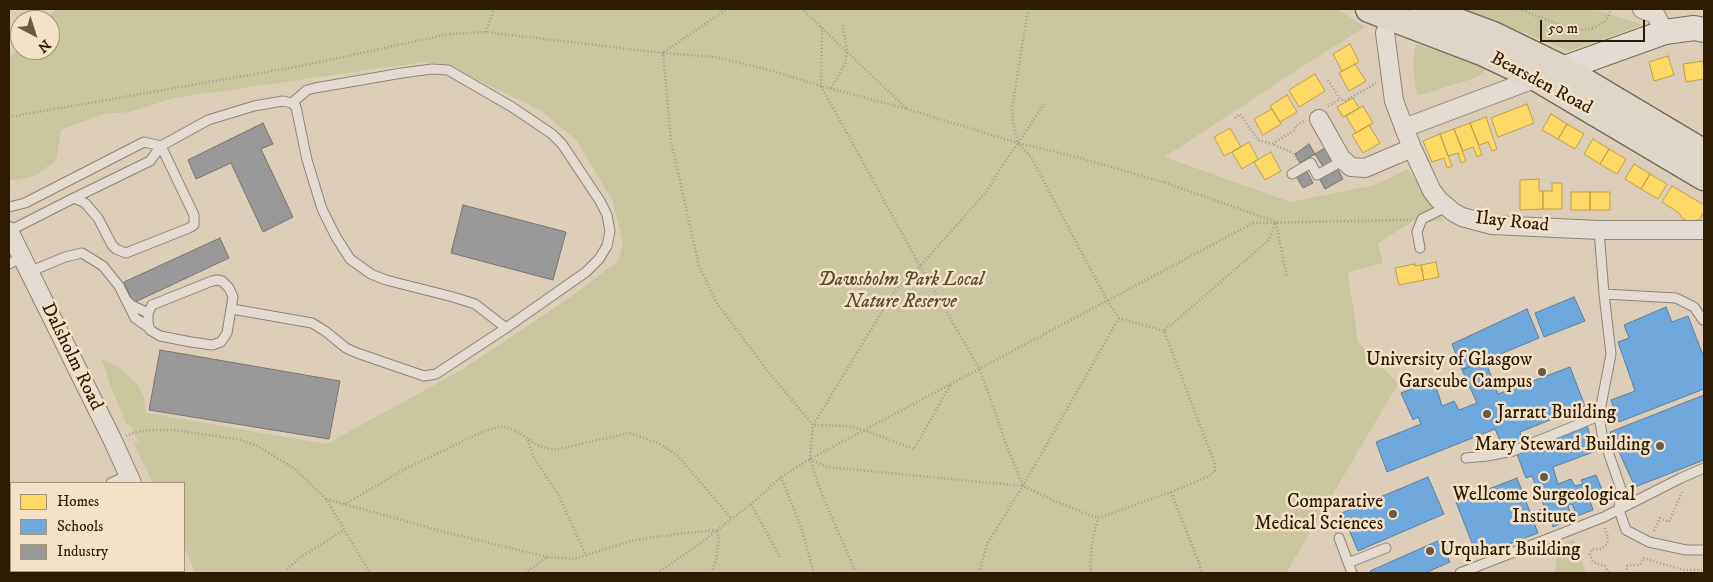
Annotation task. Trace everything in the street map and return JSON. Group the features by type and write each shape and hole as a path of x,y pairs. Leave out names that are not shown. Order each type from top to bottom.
{"main road":[{"name":"Bearsden Road","path":"1423,9 1493,35 1563,69 1704,153"},
{"name":"Bearsden Road","path":"1384,11 1482,52 1537,78 1704,177"}],"street":[{"path":"1642,9 1655,14 1665,32"},
{"name":"Ilay Road","path":"1384,11 1394,101 1412,148 1432,191 1446,207 1462,217 1492,224 1599,230 1704,230"},
{"path":"1404,128 1665,32 1701,26"},
{"path":"1317,115 1341,158 1351,167 1365,168 1412,148"},
{"name":"Dalsholm Road","path":"9,231 20,264 113,441 130,479"}],"lane":[{"path":"232,309 312,323 346,348 356,353 424,376 436,374 586,272 599,259 607,246 610,231 607,215 600,201 562,144 552,134 512,107 448,70 432,69 402,73 315,88 307,90 292,103"},
{"path":"9,231 150,160 161,146 208,120 254,106 283,101 292,103 296,107 307,160 322,209 336,237 350,258 371,274 386,280 453,296 475,304 506,328"},
{"path":"9,208 25,202 144,142 161,146"},
{"path":"74,198 85,203 98,218 112,245 126,253 194,225 192,211 161,146"},
{"path":"1292,174 1311,163 1318,175 1335,165 1341,158"},
{"path":"1420,248 1417,232 1422,219 1446,207"},
{"path":"1599,230 1611,354 1599,416 1602,434 1621,488 1619,510 1626,530 1649,542 1686,550 1704,550"},
{"path":"20,264 82,253 103,266 112,276 135,318 140,323 160,336 212,345 221,342 227,333 232,309 232,292 222,281 212,280 152,305 148,313 148,327"},
{"path":"1604,294 1676,298 1694,307 1703,320"},
{"path":"124,298 131,305 148,313"},
{"path":"1466,458 1513,451 1599,416"},
{"path":"1460,573 1604,517 1704,468"},
{"path":"116,482 130,479"},
{"path":"1339,538 1352,573"},
{"path":"1348,563 1386,548"}],"path":[{"path":"486,32 494,9"},
{"path":"663,53 727,9"},
{"path":"802,9 907,109"},
{"path":"1028,9 1012,109 1013,124 1018,143 1031,156 1107,300 1119,318 1164,331"},
{"path":"1519,9 1570,28 1581,30 1594,28 1604,22 1611,9"},
{"path":"831,88 845,64 846,51 843,25"},
{"path":"822,27 821,86 920,266 980,370 1023,486"},
{"path":"9,117 301,66 449,34 486,32 663,53 716,57 769,70 1018,143 1077,157 1166,183 1276,221"},
{"path":"663,53 671,142 698,266 716,302 766,369 813,425 849,426 914,450 951,384"},
{"path":"1328,80 1340,99 1345,101 1375,84"},
{"path":"1272,144 1295,130 1296,126 1317,115 1340,99"},
{"path":"856,573 821,492 810,459 813,425 894,292 988,191 1004,163 1044,104"},
{"path":"1235,118 1240,114 1258,140 1293,153"},
{"path":"657,573 732,519 781,477 810,459 866,431 1253,222 1422,219"},
{"path":"1276,221 1286,278"},
{"path":"1164,331 1269,240 1276,221"},
{"path":"979,573 987,544 1023,486 1119,318"},
{"path":"810,459 828,467 1023,486 1098,518 1171,492 1209,476 1215,471 1215,464 1164,331"},
{"path":"345,504 405,469 484,430 503,426 516,431 539,446 554,450 629,433 658,443 677,455 732,519"},
{"path":"113,441 135,432 173,430 237,439 256,445 294,469 326,499 370,573"},
{"path":"527,439 534,458 558,494 586,555"},
{"path":"781,477 801,527 814,573"},
{"path":"1660,518 1669,522 1688,484"},
{"path":"1171,492 1200,565 1201,573"},
{"path":"326,499 547,557 574,559 634,540 717,530"},
{"path":"751,504 780,557"},
{"path":"1604,517 1605,531 1608,537 1606,544 1601,549 1592,549 1590,559 1605,566 1609,573"},
{"path":"1092,573 1090,568 1092,542 1098,518"},
{"path":"286,573 288,568 301,557 344,530"},
{"path":"712,573 719,539 717,530"},
{"path":"525,573 547,557"},
{"path":"1626,573 1627,566 1633,564 1640,565 1643,558 1684,570 1704,570"}],"green space":[{"name":"Dawsholm Park Local Nature Reserve","path":"56,9 1338,9 1365,27 1165,157 1290,202 1375,185 1408,169 1444,221 1413,221 1378,243 1383,263 1348,272 1358,342 1398,384 1286,573 195,573 185,549 185,482 153,482 134,444 138,441 130,425 127,425 110,385 102,359 117,366 137,384 144,397 146,413 327,444 461,370 572,296 619,260 623,243 612,200 577,141 540,110 444,64 424,62 174,98 130,112 103,114 61,130 56,160 35,176 16,180 9,179 9,59 60,60 60,10"},
{"path":"1465,9 1593,9 1643,25 1569,51"},
{"path":"1416,44 1487,69 1475,78 1417,96 1413,66"},
{"path":"1574,539 1586,573 1555,573 1558,546"}],"building: Homes":[{"path":"1350,44 1359,62 1342,71 1333,54"},
{"path":"1668,56 1674,75 1654,81 1649,62"},
{"path":"1703,61 1704,79 1686,82 1683,64"},
{"path":"1355,64 1366,81 1349,91 1339,73"},
{"path":"1315,74 1325,91 1299,107 1289,90"},
{"path":"1287,95 1297,112 1280,122 1270,106"},
{"path":"1353,98 1359,108 1343,117 1337,107"},
{"path":"1527,104 1534,123 1498,137 1491,118"},
{"path":"1363,106 1373,123 1356,133 1346,116"},
{"path":"1272,109 1281,124 1263,135 1254,119"},
{"path":"1551,114 1567,124 1558,139 1542,130"},
{"path":"1486,117 1497,149 1492,151 1488,142 1479,145 1470,123"},
{"path":"1470,123 1482,155 1477,157 1473,147 1463,151 1454,129"},
{"path":"1567,124 1584,134 1575,149 1558,139"},
{"path":"1369,125 1380,143 1363,153 1352,135"},
{"path":"1230,128 1241,147 1224,156 1214,137"},
{"path":"1454,129 1466,161 1461,163 1458,153 1448,156 1440,134"},
{"path":"1440,134 1452,166 1447,168 1444,158 1432,162 1423,141"},
{"path":"1593,139 1609,149 1600,164 1584,154"},
{"path":"1249,142 1258,159 1242,169 1232,152"},
{"path":"1609,149 1626,159 1617,174 1600,164"},
{"path":"1271,152 1281,171 1265,180 1254,162"},
{"path":"1634,164 1650,174 1641,189 1625,179"},
{"path":"1650,174 1667,184 1658,199 1641,189"},
{"path":"1539,179 1539,191 1543,191 1543,209 1520,210 1520,180"},
{"path":"1552,183 1562,183 1562,209 1543,209 1543,191 1552,191"},
{"path":"1672,186 1704,205 1704,212 1699,220 1687,221 1679,213 1662,202"},
{"path":"1571,192 1590,192 1590,210 1571,210"},
{"path":"1590,192 1610,192 1610,210 1590,210"},
{"path":"1436,262 1439,277 1424,280 1421,265"},
{"path":"1415,264 1415,266 1421,265 1424,280 1399,285 1395,268"}],"building: Schools":[{"path":"1574,297 1585,321 1544,337 1535,313"},
{"path":"1666,307 1672,322 1688,316 1704,358 1704,389 1619,422 1611,400 1635,391 1618,342 1629,338 1624,325"},
{"path":"1527,309 1539,338 1462,370 1452,344"},
{"name":"Jarratt Building","path":"1485,360 1498,394 1570,367 1585,406 1520,432 1523,442 1504,450 1495,429 1387,472 1376,442 1421,424 1418,417 1413,420 1401,393 1434,380 1442,406 1454,401 1459,410 1477,403 1462,370"},
{"name":"Mary Steward Building","path":"1704,395 1704,460 1635,487 1610,432"},
{"name":"Wellcome Surgeological Institute","path":"1587,426 1596,451 1553,467 1558,484 1571,479 1575,486 1583,484 1581,480 1596,475 1603,492 1589,498 1593,510 1577,516 1572,504 1568,505 1572,519 1553,527 1548,515 1542,517 1539,510 1545,508 1532,476 1526,478 1516,452"},
{"name":"Comparative Medical Sciences","path":"1428,477 1444,514 1358,551 1342,513"},
{"path":"1517,478 1538,533 1477,556 1456,502"},
{"name":"Urquhart Building","path":"1440,540 1450,562 1425,573 1371,573 1370,571"}],"building: Industry":[{"path":"263,123 273,144 261,149 293,217 263,232 231,163 196,179 188,160"},
{"path":"1309,144 1315,154 1300,163 1295,154"},
{"path":"1325,148 1333,162 1324,168 1315,154"},
{"path":"1337,168 1343,179 1325,189 1319,178"},
{"path":"1306,170 1313,183 1303,188 1296,176"},
{"path":"463,205 566,232 553,280 451,253"},
{"path":"220,238 229,258 133,303 124,282"},
{"path":"160,350 340,381 329,439 149,410"},
{"path":"130,572 131,573 38,573"}],"place":[{"name":"University of Glasgow Garscube Campus","path":"1542,372"},
{"name":"Jarratt Building","path":"1487,414"},
{"name":"Mary Steward Building","path":"1660,446"},
{"name":"Wellcome Surgeological Institute","path":"1544,477"},
{"name":"Comparative Medical Sciences","path":"1393,514"},
{"name":"Urquhart Building","path":"1430,551"}]}
